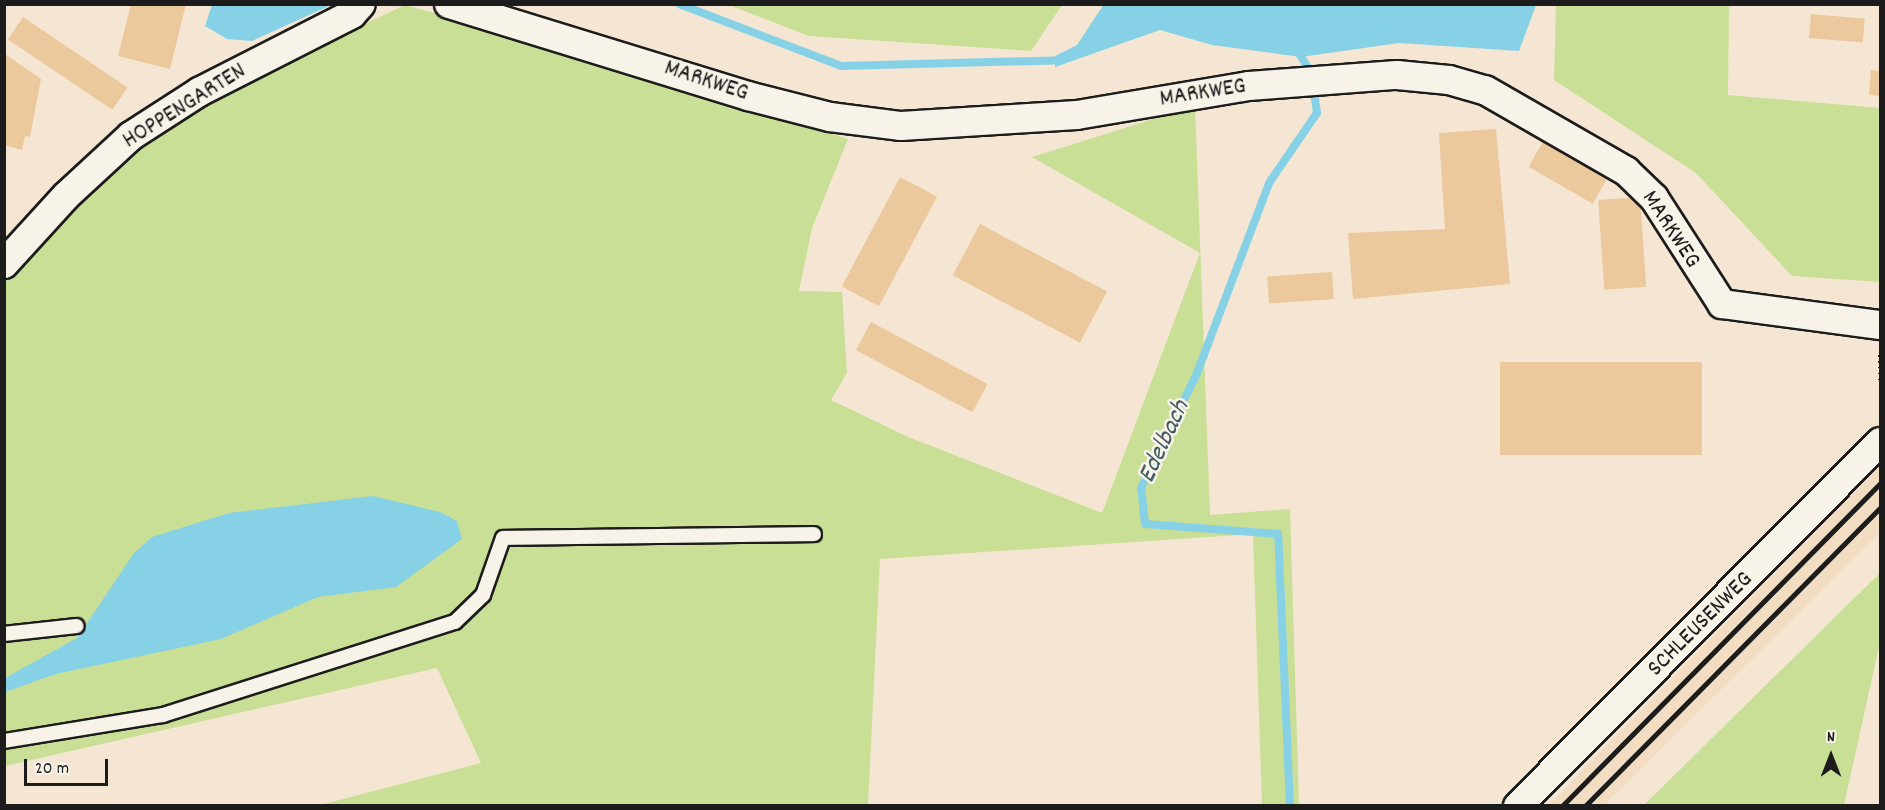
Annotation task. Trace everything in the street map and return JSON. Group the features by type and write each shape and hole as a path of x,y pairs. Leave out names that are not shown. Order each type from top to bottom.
{"street":[{"name":"HOPPENGARTEN","path":"4,264 66,195 131,136 199,92 352,14 362,4"},
{"name":"MARKWEG","path":"449,4 748,96 830,117 901,126 1077,115 1249,86 1397,75 1449,80 1485,90 1626,171 1654,198 1722,304 1881,325"},
{"name":"SCHLEUSENWEG","path":"1518,806 1881,442"}],"lane":[{"path":"4,741 163,714 455,622 483,595 503,538 814,534"},
{"path":"4,634 77,626"}],"path":[{"path":"1881,356 1881,383"}],"shaded area":[{"path":"1880,465 1880,533 1604,805 1549,805"}],"green space":[{"path":"405,5 614,63 848,139 812,228 799,291 842,292 847,373 831,400 906,436 1102,513 1200,253 1032,157 1195,106 1210,515 1290,509 1299,805 1262,805 1253,534 880,559 868,805 320,805 481,763 437,668 5,766 5,277 134,144 203,100"},
{"path":"729,5 1062,5 1031,51 809,36"},
{"path":"1556,5 1729,5 1728,95 1880,108 1880,282 1792,276 1696,173 1554,80"},
{"path":"1880,573 1880,642 1844,805 1644,805"}],"water":[{"path":"212,4 331,5 252,41 227,39 205,26"},
{"path":"1104,4 1536,5 1519,51 1399,43 1301,57 1212,45 1160,30 1055,67 1055,56 1077,45"},
{"path":"373,496 440,512 457,521 462,539 396,587 318,597 221,639 56,674 5,692 5,678 77,638 134,553 152,537 229,513"}],"building":[{"path":"131,4 186,4 170,69 118,56"},
{"path":"1811,14 1865,19 1863,43 1809,38"},
{"path":"23,17 127,87 112,110 8,39"},
{"path":"5,54 41,79 30,137 25,136 22,150 4,145"},
{"path":"1871,70 1880,71 1880,96 1869,95"},
{"path":"1496,129 1510,284 1353,299 1348,233 1445,229 1439,133"},
{"path":"1544,140 1608,177 1593,204 1528,167"},
{"path":"900,177 937,197 879,306 842,286"},
{"path":"1640,197 1646,287 1604,290 1598,200"},
{"path":"980,224 1107,292 1080,343 953,275"},
{"path":"1332,272 1334,299 1269,303 1267,277"},
{"path":"871,322 988,384 973,412 856,350"},
{"path":"1500,362 1702,362 1702,455 1500,455"}],"waterway":[{"path":"679,4 841,66 1063,60"},
{"name":"Edelbach","path":"1296,49 1309,69"},
{"name":"Edelbach","path":"1290,806 1278,534 1145,524 1141,488 1197,373 1269,183 1317,113 1314,92"}],"railway":[{"path":"1562,806 1880,483"},
{"path":"1585,806 1880,508"}]}
